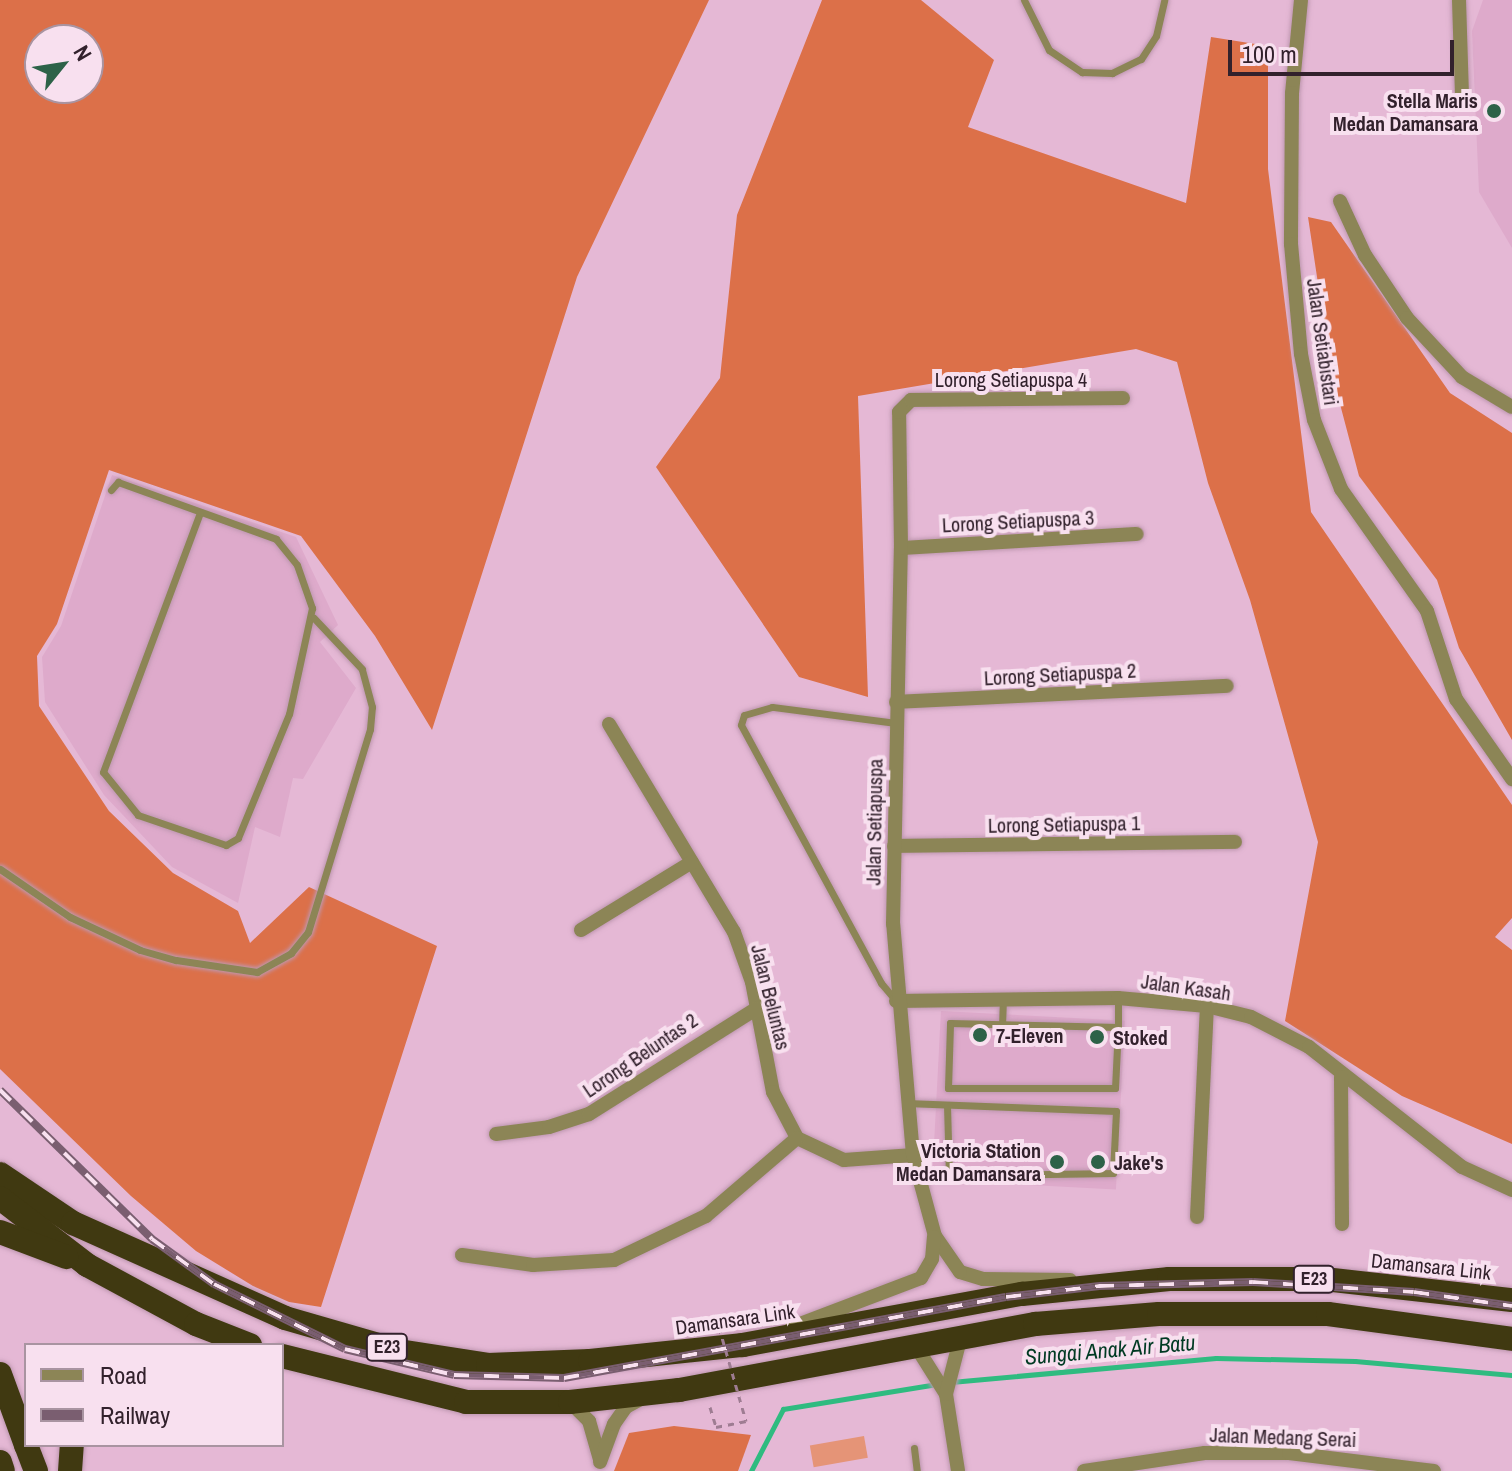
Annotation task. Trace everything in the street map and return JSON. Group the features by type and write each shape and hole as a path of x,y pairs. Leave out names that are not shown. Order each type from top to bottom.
{"highway":[{"path":"0,1156 127,1247"},
{"name":"Damansara Link","path":"0,1174 73,1223 285,1318 442,1360 488,1365 590,1361 743,1345 1022,1294 1116,1283 1324,1279 1512,1300"},
{"path":"0,1198 87,1265"},
{"path":"0,1232 87,1265 196,1324 245,1343"},
{"name":"E23","path":"284,1356 466,1402 570,1402 650,1394 917,1348 1035,1324 1159,1314 1328,1314 1512,1339"},
{"path":"1403,1323 1512,1351"},
{"path":"0,1374 24,1440"},
{"path":"27,1447 36,1471"}],"street":[{"name":"Jalan Setiabistari","path":"1301,0 1292,93 1291,244 1301,354 1314,420 1341,489 1427,611 1456,699 1512,779"},
{"path":"1459,0 1462,93"},
{"path":"1340,201 1365,255 1407,318 1462,377 1512,407"},
{"name":"Lorong Setiapuspa 4","path":"900,406 911,400 1123,398"},
{"name":"Jalan Setiapuspa","path":"900,406 901,548 894,846 896,1001 913,1155 935,1236 949,1262 970,1276 1116,1283"},
{"name":"Lorong Setiapuspa 3","path":"901,548 1137,534"},
{"name":"Lorong Setiapuspa 2","path":"896,702 1227,686"},
{"name":"Jalan Beluntas","path":"609,724 734,932 757,1008 773,1092 797,1138"},
{"name":"Lorong Setiapuspa 1","path":"894,846 1235,842"},
{"path":"581,930 692,862"},
{"name":"Jalan Kasah","path":"896,1001 1118,998 1207,1006 1251,1017 1309,1047 1341,1077 1462,1167 1512,1190"},
{"path":"1197,1217 1207,1006"},
{"name":"Lorong Beluntas 2","path":"496,1134 549,1127 589,1114 757,1008"},
{"path":"1341,1077 1342,1224"},
{"path":"462,1255 533,1265 614,1260 706,1216 797,1138 844,1160 913,1155"},
{"path":"743,1345 921,1278 932,1259 935,1236"},
{"path":"958,1471 945,1385 960,1340"},
{"path":"917,1348 945,1385"},
{"path":"601,1467 626,1407 650,1394"},
{"path":"570,1402 593,1430 601,1467"},
{"name":"Jalan Medang Serai","path":"1084,1471 1233,1453 1370,1460 1434,1471"}],"lane":[{"path":"1024,0 1049,50 1082,72 1112,73 1141,59 1156,36 1164,0"},
{"path":"0,869 70,917 164,957 257,972 291,953 308,932 371,718 362,669 314,618 297,565 276,539 118,482 111,490"},
{"path":"200,513 103,772 138,815 215,844 226,845 238,838 289,714 314,618"},
{"path":"896,723 772,707 744,715 741,725 881,983 896,1001"},
{"path":"1118,998 1118,1027 1115,1088 948,1088 950,1023 1118,1027"},
{"path":"1002,1026 1003,999"},
{"path":"905,1103 1116,1111 1113,1173 919,1176"},
{"path":"947,1105 949,1175"},
{"path":"914,1448 917,1471"}],"path":[{"path":"710,1407 716,1427 746,1421 719,1327 799,1309"}],"shaded area":[{"path":"0,0 709,0 577,277 432,730 375,636 301,536 109,470 57,624 37,656 39,706 109,811 173,873 238,911 250,943 309,887 437,946 321,1307 289,1302 253,1286 196,1251 131,1196 0,1069"},
{"path":"822,0 921,0 994,60 968,127 1186,203 1211,37 1268,46 1268,169 1311,512 1512,805 1512,918 1495,937 1512,950 1512,1144 1402,1096 1285,1021 1318,842 1250,600 1208,483 1177,362 1136,349 858,396 868,697 799,677 656,467 720,378 737,215"},
{"name":"Stella Maris Medan Damansara","path":"1483,0 1512,0 1512,248 1479,192 1472,31"},
{"path":"1308,217 1331,222 1450,393 1512,433 1512,740 1459,648 1437,580 1359,476 1331,370"},
{"path":"112,475 296,537 338,625 320,642 356,688 303,779 293,778 280,837 255,827 238,903 172,867 104,795 45,702 42,657 61,626"},
{"path":"941,1011 1125,1021 1116,1189 932,1180"},
{"path":"674,1426 751,1435 738,1471 614,1471 629,1433"},
{"path":"864,1436 868,1458 814,1467 810,1446"}],"waterway":[{"name":"Sungai Anak Air Batu","path":"951,1382 1216,1358 1355,1361 1512,1375"},
{"name":"Sungai Anak Air Batu","path":"751,1471 783,1409 937,1384"}],"railway":[{"path":"0,1090 152,1239 214,1284 345,1349 454,1375 564,1378 1006,1297 1099,1286 1253,1282 1414,1292 1512,1306"}],"place":[{"name":"Stella Maris Medan Damansara","path":"1494,111"},
{"name":"7-Eleven","path":"980,1035"},
{"name":"Stoked","path":"1097,1037"},
{"name":"Victoria Station Medan Damansara","path":"1057,1162"},
{"name":"Jake's","path":"1098,1162"}]}
